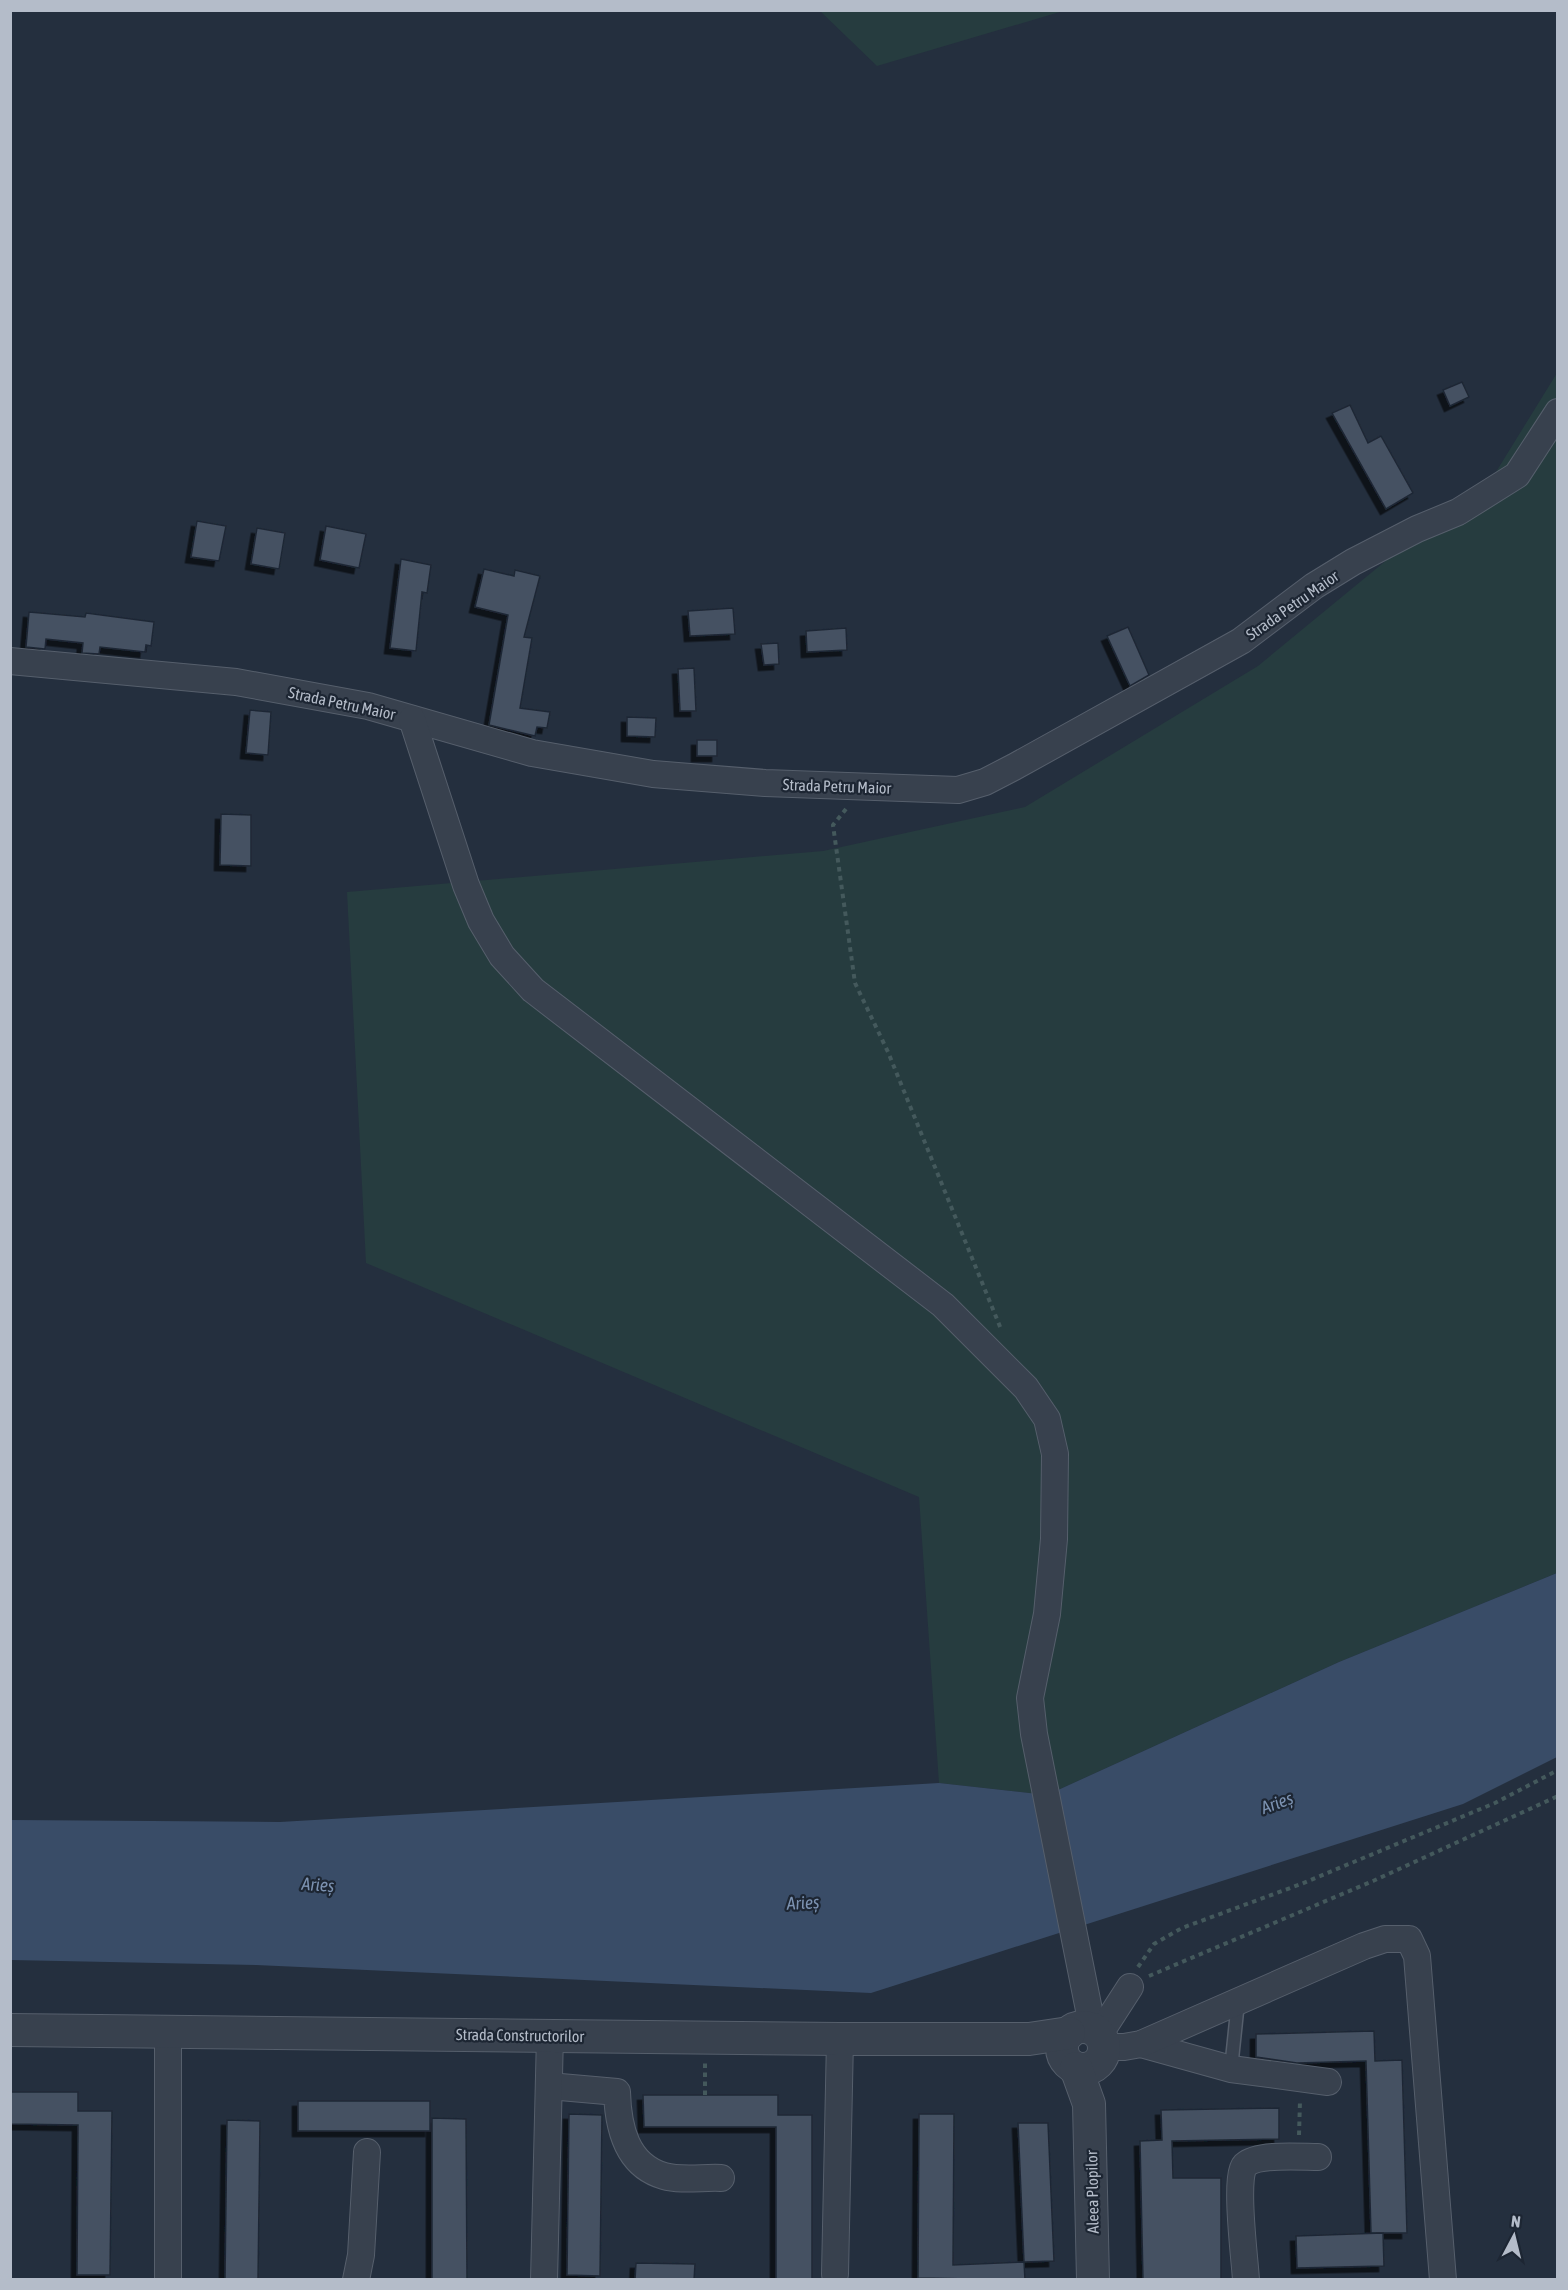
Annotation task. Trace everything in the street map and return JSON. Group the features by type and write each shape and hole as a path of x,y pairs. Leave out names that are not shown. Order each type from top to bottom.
{"street":[{"name":"Strada Petru Maior","path":"10,661 236,682 368,706 532,753 653,774 765,783 958,790 985,782 1014,767 1242,641 1314,586 1353,562 1417,529 1458,512 1517,475 1557,412"},
{"path":"412,719 466,885 481,921 502,956 533,990 944,1305 1026,1388 1047,1419 1055,1454 1054,1539 1047,1614 1030,1698 1034,1734 1083,1976 1087,2047"},
{"path":"1087,2047 1124,2047 1141,2044 1385,1939 1409,1939 1414,1946 1443,2280"},
{"path":"1087,2047 1130,1987"},
{"name":"Strada Constructorilor","path":"10,2030 1029,2039 1087,2047"},
{"path":"168,2032 168,2280"},
{"path":"544,2280 550,2035"},
{"path":"835,2274 840,2039"},
{"path":"1141,2044 1231,2069 1328,2082"},
{"name":"Aleea Plopilor","path":"1087,2047 1093,2280"},
{"path":"549,2086 617,2092 618,2122 624,2140 643,2167 665,2177 721,2178"},
{"path":"356,2280 361,2255 367,2152"},
{"path":"1246,2280 1241,2173 1244,2166 1252,2161 1308,2157"}],"lane":[{"path":"1231,2069 1239,2001"}],"path":[{"path":"863,787 833,825 855,983 888,1052 1002,1331"},
{"path":"1130,1987 1140,1961 1154,1944 1182,1928 1301,1884 1495,1803 1557,1770"},
{"path":"1130,1987 1162,1969 1373,1881 1557,1796"},
{"path":"705,2056 705,2095"},
{"path":"1300,2080 1308,2157"}],"green space":[{"path":"820,11 1063,11 877,66"},
{"path":"1557,373 1557,1573 1339,1662 1047,1795 939,1783 919,1497 366,1263 347,892 823,851 1025,807 1258,666 1405,545 1467,519"}],"water":[{"name":"Arieș","path":"1557,1573 1557,1757 1463,1804 871,1993 256,1965 11,1960 11,1820 280,1822 939,1783 1047,1795 1339,1662"}],"building":[{"path":"1462,382 1469,397 1450,406 1443,390"},
{"path":"1350,405 1368,443 1381,436 1413,493 1386,509 1332,413"},
{"path":"197,521 226,526 219,561 191,557"},
{"path":"326,526 366,534 359,568 320,560"},
{"path":"257,528 285,533 279,569 251,564"},
{"path":"401,559 431,565 427,593 422,592 416,651 390,648"},
{"path":"484,569 514,576 515,570 540,576 524,637 532,638 520,708 550,712 547,728 537,727 535,736 489,725 508,615 475,607"},
{"path":"733,608 735,634 690,636 688,611"},
{"path":"29,612 85,617 86,613 154,622 151,646 146,645 145,652 100,647 99,654 82,653 83,643 46,639 45,649 26,647"},
{"path":"1128,627 1149,675 1130,686 1107,636"},
{"path":"846,628 847,650 807,652 806,631"},
{"path":"778,643 779,664 764,665 761,644"},
{"path":"694,668 696,711 680,711 678,669"},
{"path":"250,710 271,712 268,755 246,753"},
{"path":"627,717 656,718 655,737 627,736"},
{"path":"697,740 717,740 717,756 697,756"},
{"path":"221,814 251,815 251,866 220,865"},
{"path":"1374,2031 1375,2061 1402,2060 1407,2233 1371,2233 1366,2061 1297,2063 1256,2057 1256,2034"},
{"path":"10,2092 78,2092 78,2111 112,2111 110,2275 77,2275 78,2125 10,2124"},
{"path":"643,2095 778,2095 778,2115 812,2115 812,2280 776,2280 776,2127 644,2127"},
{"path":"298,2101 430,2101 430,2131 298,2131"},
{"path":"1279,2108 1279,2139 1172,2141 1173,2178 1221,2178 1221,2280 1143,2280 1140,2141 1162,2140 1161,2110"},
{"path":"569,2114 602,2115 600,2276 567,2275"},
{"path":"919,2114 954,2114 953,2265 1024,2262 1025,2280 918,2278"},
{"path":"432,2118 466,2119 467,2280 432,2280"},
{"path":"227,2120 260,2121 258,2280 225,2280"},
{"path":"1018,2123 1048,2123 1054,2261 1024,2262"},
{"path":"1383,2233 1384,2266 1297,2268 1296,2236"},
{"path":"636,2263 695,2264 694,2280 635,2280"}]}
